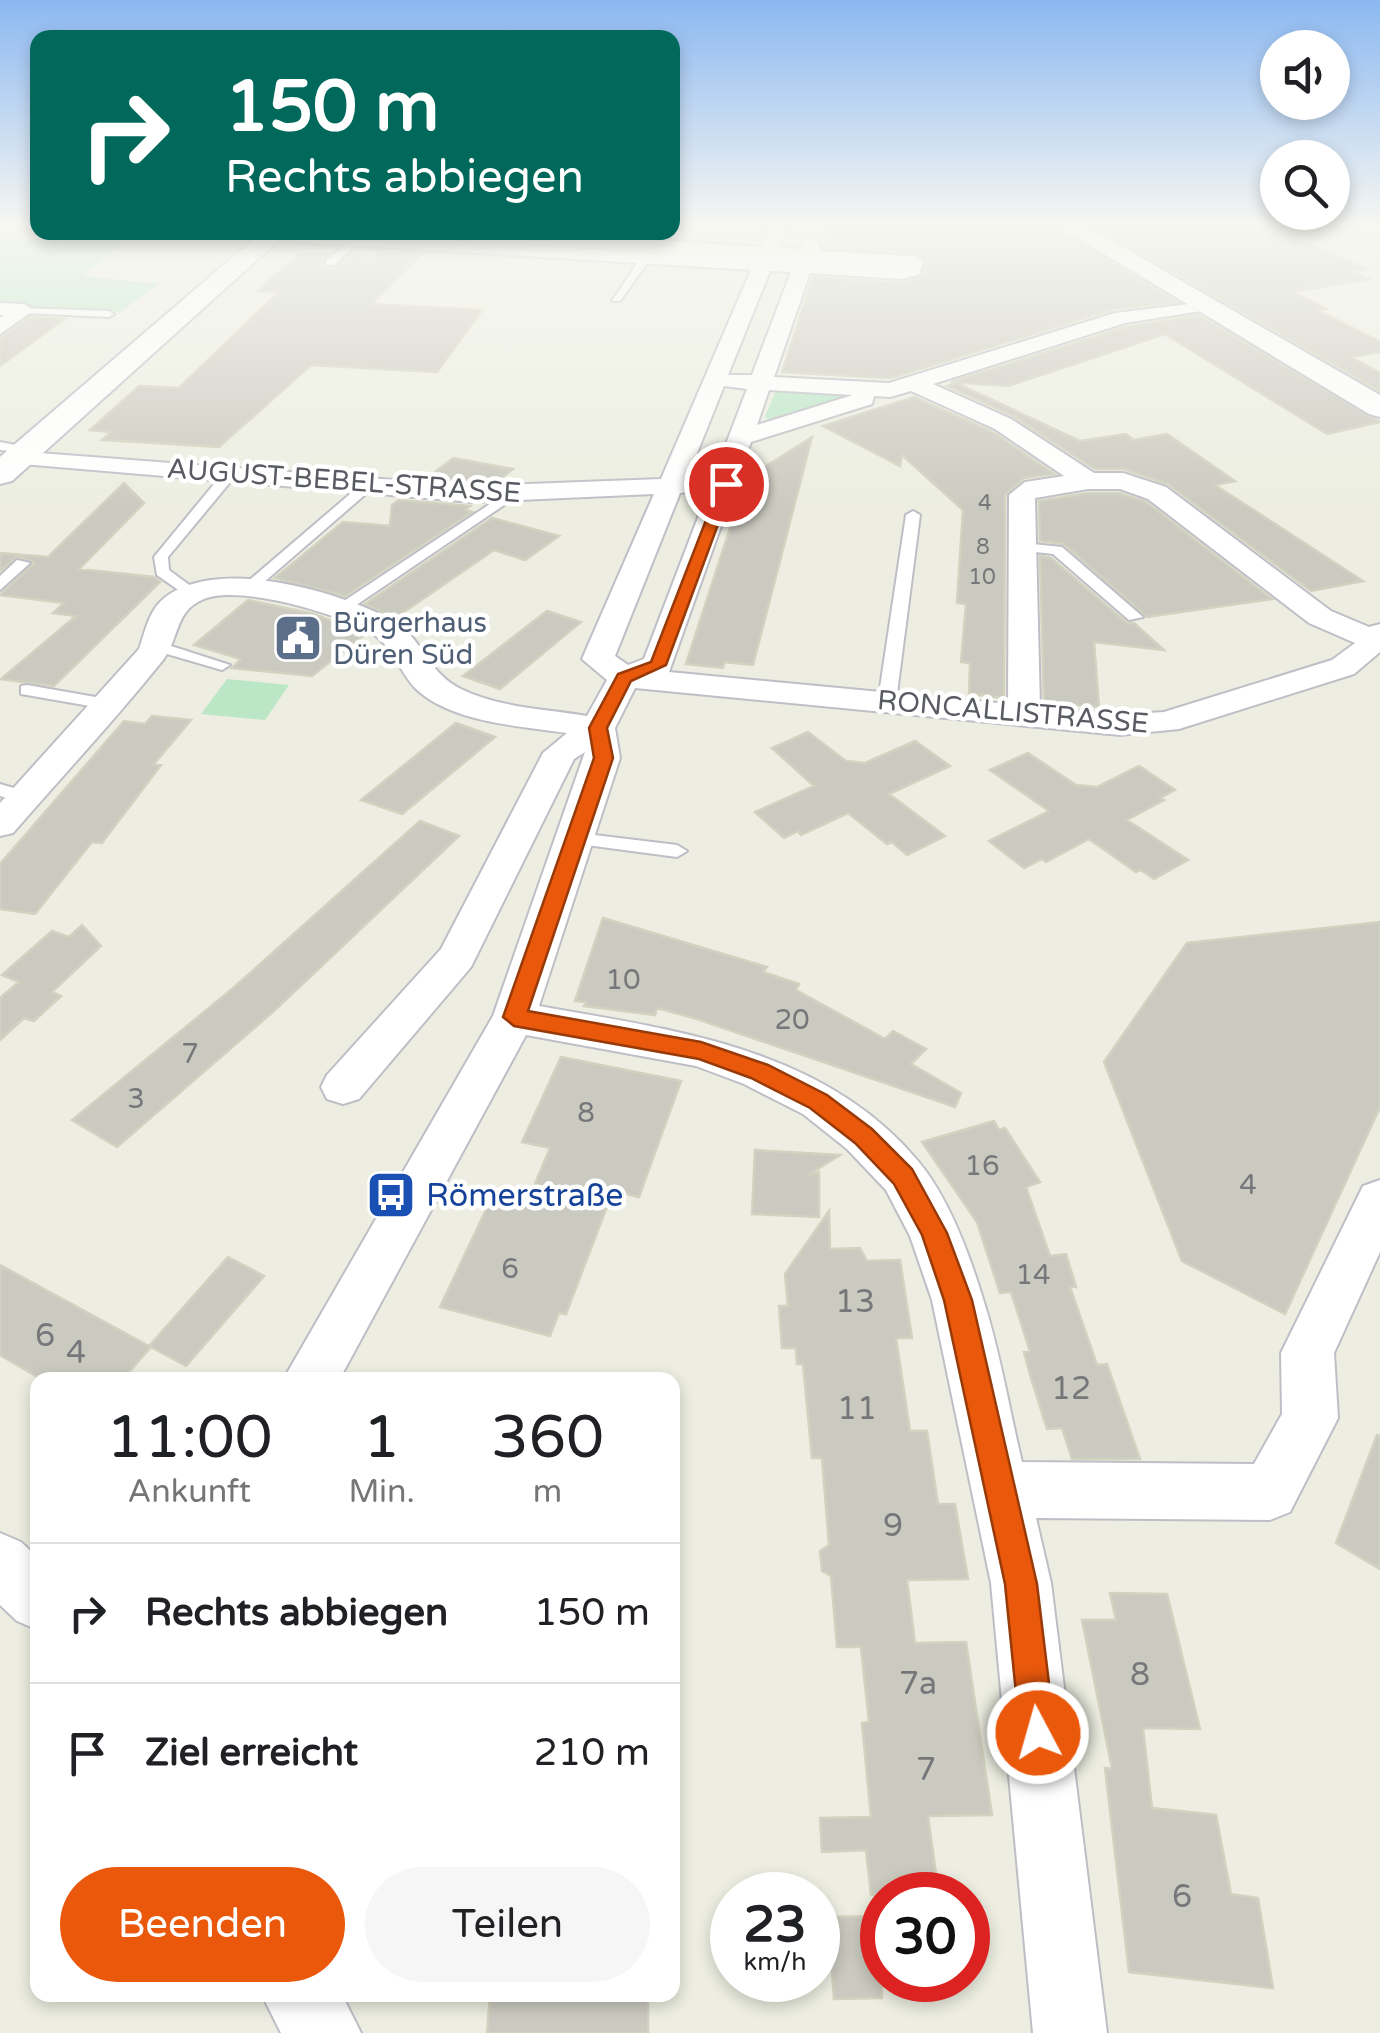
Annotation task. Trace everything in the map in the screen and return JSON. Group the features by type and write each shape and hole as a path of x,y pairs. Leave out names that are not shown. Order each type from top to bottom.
{"street":[{"path":"13,456 172,321"},
{"path":"624,677 598,659 740,321"},
{"path":"343,1087 457,957 560,753 598,728 624,677 658,665 781,321"},
{"path":"740,438 1110,321"},
{"path":"1232,321 1380,408"},
{"path":"716,380 901,387 1003,424 1088,481"},
{"name":"AUGUST-BEBEL-STRASSE","path":"13,456 512,494 726,484"},
{"path":"1024,714 1022,495 1034,488 1123,481 1157,493 1320,618 1373,650"},
{"path":"0,825 12,793 106,704 153,652 162,620 176,602 192,593 225,586 251,586 383,627 395,636 417,672 446,694 486,707 598,728"},
{"name":"RONCALLISTRASSE","path":"624,677 1120,725 1167,722 1330,671 1373,650"},
{"path":"314,1372 514,1017 604,758 598,728"},
{"path":"514,1017 701,1051 760,1072 819,1102 863,1136 903,1176 934,1233 958,1300 1021,1584 1070,2033"},
{"path":"1000,1490 1270,1492 1310,1418 1307,1352 1380,1200"},
{"path":"0,1563 30,1592"},
{"path":"304,2002 324,2033"}],"lane":[{"path":"192,593 162,572 159,564 229,474"},
{"path":"251,586 368,486"},
{"path":"337,611 512,494"},
{"path":"887,700 912,515"},
{"path":"1022,547 1057,550 1136,617"},
{"path":"0,586 22,563"},
{"path":"159,639 156,646 222,665"},
{"path":"27,690 106,704"},
{"path":"578,839 677,851"}],"green space":[{"path":"776,390 847,394 850,398 774,422 765,417"},
{"path":"227,679 289,685 265,720 201,714"}],"building":[{"path":"24,321 61,321 0,366 0,338"},
{"path":"249,321 474,321 437,372 311,365 219,447 102,440 111,432 90,430 139,386 179,388"},
{"path":"799,321 1076,321 891,378 782,372"},
{"path":"1163,321 1208,321 1380,422 1327,434 1165,334 1008,386 951,382 1126,327"},
{"path":"1258,321 1338,321 1380,342 1380,352 1351,357 1380,373 1380,391"},
{"path":"956,383 1080,441 1126,434 1134,440 1167,434 1235,481 1215,485 1363,581 1311,591 1168,484 1124,469 1095,469 1013,416 947,386"},
{"path":"914,397 993,432 1054,474 1024,478 1005,495 1004,698 969,694 970,663 961,662 966,604 957,603 963,510 902,455 900,466 823,426"},
{"path":"812,437 753,665 724,662 723,668 686,664 746,479"},
{"path":"453,458 513,469 498,481 426,479"},
{"path":"124,483 144,503 79,569 154,577 160,582 54,686 1,679 76,616 53,613 64,603 0,595 34,563 18,556 0,571 0,553 48,557"},
{"path":"1088,493 1119,493 1146,502 1272,599 1147,617 1064,544 1040,541 1039,501"},
{"path":"399,500 470,506 465,510 472,512 345,596 275,578 343,522 390,526 392,505"},
{"path":"492,518 559,536 525,560 494,550 395,618 365,604"},
{"path":"1040,556 1051,558 1164,650 1094,642 1099,707 1044,702"},
{"path":"248,600 314,614 365,634 312,676 232,668 241,659 194,645"},
{"path":"547,611 581,622 500,689 463,676"},
{"path":"152,716 191,720 154,764 161,765 102,843 92,842 35,914 0,909 0,864 124,721 145,724"},
{"path":"456,723 495,737 402,814 361,800"},
{"path":"808,732 846,761 865,763 915,741 950,766 889,794 945,836 907,855 848,813 801,835 798,831 784,838 755,812 814,786 772,748"},
{"path":"1028,753 1076,785 1097,787 1139,766 1175,790 1127,820 1188,860 1154,879 1141,870 1136,872 1089,839 1046,862 1042,859 1024,868 989,841 1049,811 990,770"},
{"path":"420,821 459,836 274,1011 117,1147 72,1120 232,989"},
{"path":"603,918 767,967 763,972 799,984 796,990 885,1039 893,1031 926,1049 911,1064 961,1093 955,1107 657,1008 655,1015 584,1006 586,1002 575,1001"},
{"path":"1380,922 1380,1107 1285,1314 1182,1261 1104,1062 1187,943"},
{"path":"82,925 101,946 52,992 61,996 34,1021 24,1018 0,1040 0,998 19,982 2,975 52,931 69,937"},
{"path":"561,1057 681,1081 639,1197 613,1191 566,1314 559,1313 550,1336 440,1307 492,1197 526,1205 550,1148 522,1142"},
{"path":"994,1121 999,1130 1005,1128 1040,1182 1026,1187 1050,1256 1066,1254 1076,1287 1070,1287 1097,1365 1107,1364 1140,1459 1072,1459 1062,1428 1047,1429 1024,1352 1030,1351 1011,1292 1000,1293 977,1222 922,1142"},
{"path":"755,1150 840,1155 808,1175 819,1172 819,1217 752,1214"},
{"path":"829,1211 830,1249 860,1248 867,1261 900,1260 912,1338 896,1338 910,1431 927,1431 938,1504 955,1504 968,1579 907,1580 915,1643 966,1642 992,1815 928,1816 936,1872 868,1872 866,1850 822,1852 820,1818 871,1817 862,1723 869,1722 861,1647 837,1647 831,1576 822,1571 820,1551 829,1545 822,1458 812,1458 803,1364 797,1364 796,1348 782,1348 779,1306 788,1306 785,1274"},
{"path":"228,1257 264,1276 186,1366 151,1347 129,1372 30,1372 0,1355 0,1265 149,1346"},
{"path":"1377,1435 1380,1436 1380,1569 1336,1543"},
{"path":"1110,1593 1167,1594 1200,1729 1143,1728 1152,1808 1216,1815 1231,1894 1258,1898 1273,1988 1129,1972 1105,1768 1112,1769 1082,1620 1116,1620"},
{"path":"860,1916 860,1998 840,1999 840,1917"},
{"path":"489,2002 648,2002 648,2033 487,2033"}],"place":[{"name":"Bürgerhaus Düren Süd","path":"298,638"},
{"name":"Römerstraße","path":"391,1195"}],"route":[{"path":"726,484 658,665 624,677 598,728 604,758 514,1017 701,1051 760,1072 819,1102 863,1136 903,1176 934,1233 958,1300 1021,1584 1038,1733"}]}
